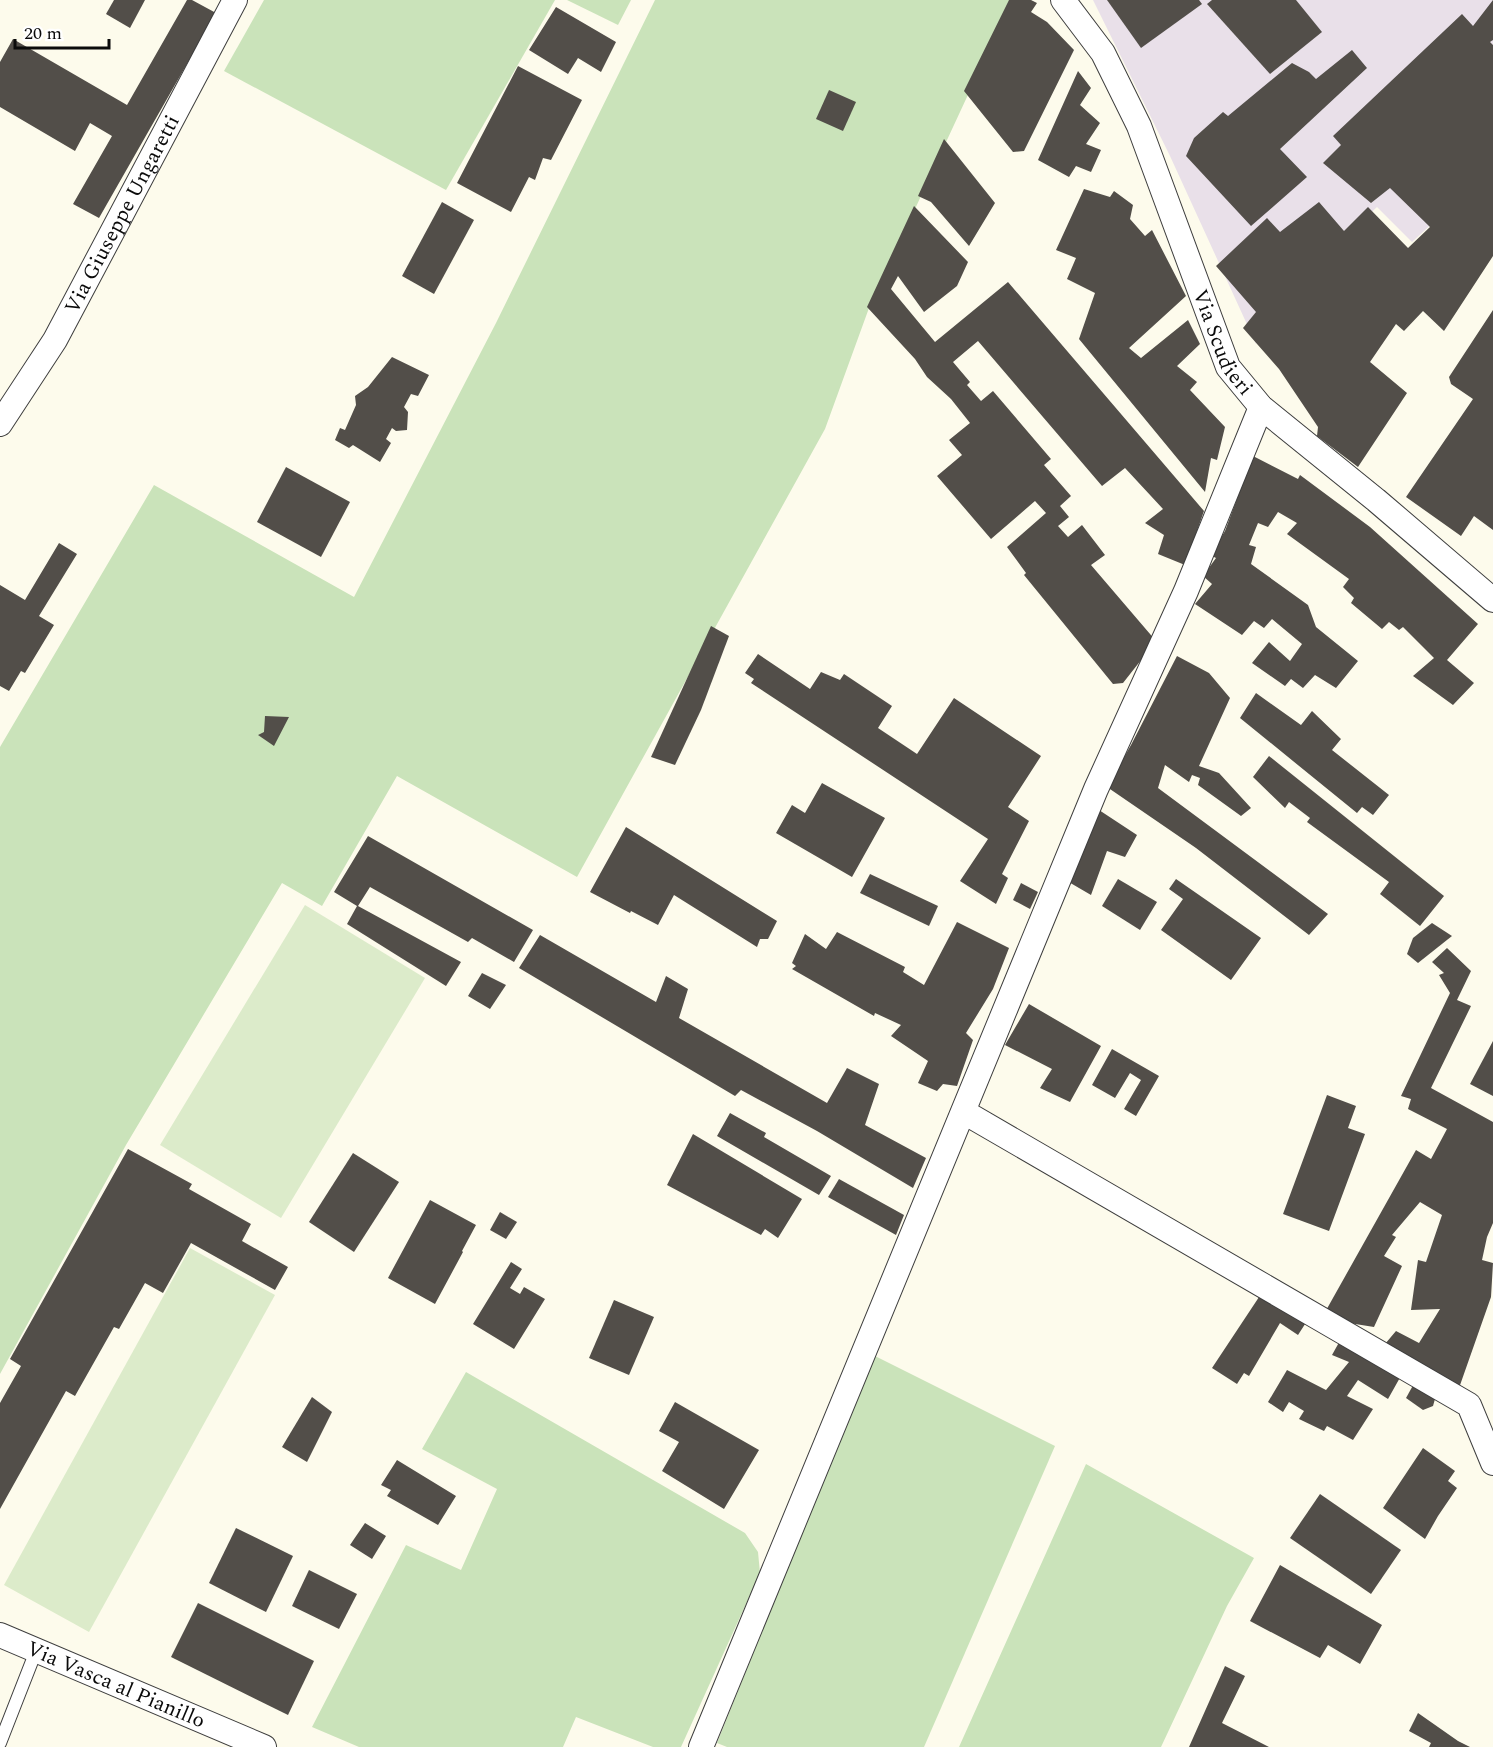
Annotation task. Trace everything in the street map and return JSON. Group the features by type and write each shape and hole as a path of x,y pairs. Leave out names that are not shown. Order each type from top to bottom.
{"street":[{"name":"Via Giuseppe Ungaretti","path":"0,424 55,340 235,0"},
{"name":"Via Scudieri","path":"1063,0 1103,53 1139,126 1228,367 1261,407 1376,500 1493,600"},
{"path":"702,1747 1096,789 1186,591 1261,407"},
{"path":"964,1112 1470,1405 1493,1463"},
{"name":"Via Vasca al Pianillo","path":"0,1635 264,1747"}],"lane":[{"path":"0,1743 36,1651"}],"shaded area":[{"path":"1093,0 1493,0 1493,168 1412,242 1377,207 1263,315 1256,344 1170,156"}],"green space":[{"path":"264,0 555,0 446,190 224,71"},
{"path":"567,0 631,0 618,25"},
{"path":"655,0 1012,0 869,308 825,429 577,877 397,776 322,906 282,883 126,1145 0,1374 0,747 154,485 354,597 496,323"},
{"path":"305,905 425,978 281,1218 160,1145"},
{"path":"190,1248 275,1295 89,1632 4,1585"},
{"path":"873,1355 1055,1446 924,1747 727,1747 717,1743"},
{"path":"466,1372 745,1533 758,1552 760,1573 681,1747 653,1747 576,1717 563,1747 359,1747 312,1727 406,1545 461,1570 497,1489 422,1449"},
{"path":"1086,1464 1254,1558 1227,1606 1161,1747 959,1747"}],"building":[{"path":"114,0 145,0 130,28 106,14"},
{"path":"187,0 192,0 216,13 99,218 73,204 112,136 90,123 75,151 0,107 0,62 13,39 127,105"},
{"path":"1009,0 1031,0 1037,3 1031,12 1047,22 1074,50 1024,151 1013,152 964,91"},
{"path":"1107,0 1199,0 1202,4 1141,48"},
{"path":"1212,0 1296,0 1322,32 1270,74 1207,4"},
{"path":"1493,0 1493,40 1490,42 1493,45 1493,256 1444,331 1423,311 1404,331 1396,324 1370,362 1407,393 1358,467 1317,436 1318,427 1279,369 1243,328 1256,312 1216,266 1267,218 1280,232 1319,202 1344,231 1368,207 1408,248 1430,227 1390,188 1371,203 1323,163 1341,145 1333,136 1462,14 1473,26"},
{"path":"556,7 616,42 601,72 578,58 568,74 529,50"},
{"path":"1352,50 1367,68 1280,149 1307,177 1251,226 1186,156 1194,138 1223,112 1228,116 1292,63 1309,72 1316,79"},
{"path":"518,66 582,100 551,160 543,158 535,180 529,177 511,212 457,183"},
{"path":"1078,71 1091,88 1080,105 1100,123 1086,144 1101,150 1091,172 1076,166 1069,177 1038,160"},
{"path":"829,90 856,102 843,131 816,119"},
{"path":"944,139 995,203 969,246 931,202 918,196"},
{"path":"1084,189 1110,197 1114,191 1133,205 1130,219 1145,236 1152,230 1186,296 1129,348 1141,358 1188,320 1200,344 1177,366 1197,382 1190,390 1225,427 1217,460 1211,458 1205,492 1079,339 1095,293 1067,279 1076,258 1056,250"},
{"path":"442,202 474,220 434,294 402,276"},
{"path":"914,206 968,262 957,286 924,312 898,276 891,289 935,342 1008,282 1204,511 1185,565 1158,554 1164,535 1145,523 1163,509 1125,468 1102,486 978,341 953,362 970,382 967,385 981,401 993,391 1051,459 1044,465 1071,496 1060,506 1069,517 1058,526 1068,537 1082,525 1105,555 1091,565 1156,641 1123,683 1113,684 1024,575 1026,573 1007,547 1046,513 1035,501 991,539 937,476 962,455 949,440 970,423 867,307"},
{"path":"1493,310 1493,530 1474,516 1461,536 1406,497 1473,399 1451,384 1449,377"},
{"path":"392,357 429,375 418,396 411,394 404,407 408,412 407,430 396,431 392,428 386,439 391,443 380,462 353,445 349,448 335,440 340,428 345,430 356,405 355,396 368,387"},
{"path":"1253,456 1298,479 1300,475 1370,527 1478,624 1447,660 1474,683 1453,705 1413,676 1434,658 1403,627 1399,630 1389,622 1382,629 1351,603 1354,598 1343,587 1349,579 1287,534 1297,523 1278,512 1268,527 1258,523 1249,545 1256,547 1251,564 1308,605 1316,627 1358,661 1336,688 1315,675 1303,688 1291,679 1285,686 1252,663 1269,642 1290,661 1302,644 1272,619 1264,628 1254,621 1242,635 1195,604 1212,584 1203,576 1216,558 1210,555 1225,531"},
{"path":"286,467 350,502 321,557 257,522"},
{"path":"59,543 77,554 39,616 54,625 25,673 21,671 9,691 0,686 0,585 25,600"},
{"path":"711,626 729,636 701,710 675,765 651,757"},
{"path":"758,654 810,689 821,672 840,680 844,674 892,706 878,728 917,754 954,698 1041,756 1008,807 1029,821 1002,874 1008,878 996,904 960,881 988,839 751,683 754,679 745,673"},
{"path":"1177,656 1209,673 1230,698 1199,766 1219,773 1251,808 1241,816 1198,785 1200,778 1192,775 1189,782 1165,765 1158,788 1328,914 1309,935 1196,848 1107,787"},
{"path":"1256,693 1301,725 1312,711 1341,739 1332,750 1389,795 1373,815 1362,807 1357,813 1240,718"},
{"path":"265,716 289,717 274,746 258,735 264,732"},
{"path":"1269,756 1444,896 1420,926 1380,894 1389,882 1307,822 1310,818 1289,802 1285,808 1253,777"},
{"path":"822,783 885,818 852,877 776,833 792,805 805,813"},
{"path":"1099,810 1137,835 1125,857 1107,851 1091,895 1067,881"},
{"path":"626,827 777,921 768,939 760,939 757,947 674,895 658,925 590,892"},
{"path":"368,836 533,930 514,962 472,938 468,942 370,887 358,906 461,962 446,986 347,924 357,906 334,892"},
{"path":"870,874 938,906 929,926 860,893"},
{"path":"1118,879 1157,902 1140,930 1102,906"},
{"path":"1176,879 1261,938 1231,980 1161,930 1183,899 1169,889"},
{"path":"1021,883 1038,892 1030,909 1013,900"},
{"path":"957,922 1009,948 993,989 966,1033 973,1040 957,1086 943,1084 937,1091 918,1083 928,1061 891,1036 901,1025 875,1013 874,1016 792,969 796,966 792,963 805,934 826,949 837,932 905,967 903,972 924,985"},
{"path":"1432,923 1452,936 1418,963 1407,954 1413,938"},
{"path":"540,935 656,1002 666,976 688,989 679,1018 827,1103 847,1068 879,1084 865,1125 926,1158 913,1188 817,1131 741,1090 735,1096 519,968"},
{"path":"1447,948 1471,971 1457,1000 1471,1006 1431,1088 1493,1122 1493,1223 1482,1260 1493,1263 1491,1297 1459,1388 1385,1344 1396,1331 1419,1343 1440,1309 1411,1310 1418,1260 1426,1262 1442,1215 1420,1202 1392,1235 1396,1237 1384,1256 1402,1266 1374,1327 1349,1323 1324,1314 1416,1150 1431,1159 1447,1129 1408,1109 1411,1099 1401,1096 1450,993 1439,975 1444,973 1432,962"},
{"path":"482,973 506,985 490,1009 468,996"},
{"path":"1029,1004 1101,1046 1070,1102 1040,1088 1052,1069 1005,1045"},
{"path":"1493,1041 1493,1096 1470,1084"},
{"path":"1112,1049 1159,1076 1136,1116 1124,1109 1141,1080 1130,1073 1115,1098 1092,1085"},
{"path":"1327,1095 1356,1106 1348,1128 1365,1134 1329,1231 1283,1214"},
{"path":"730,1113 766,1133 764,1137 831,1176 819,1195 717,1136"},
{"path":"693,1134 802,1199 778,1238 765,1229 761,1235 667,1185"},
{"path":"128,1149 192,1184 189,1189 251,1224 242,1241 288,1267 275,1290 191,1243 163,1293 145,1283 119,1329 114,1327 75,1396 66,1391 0,1509 0,1403 21,1366 10,1359"},
{"path":"353,1153 399,1182 354,1252 309,1222"},
{"path":"839,1179 904,1215 896,1235 828,1197"},
{"path":"430,1200 476,1225 435,1304 388,1278"},
{"path":"500,1212 517,1222 506,1239 490,1230"},
{"path":"511,1262 522,1269 510,1288 520,1294 524,1287 545,1299 514,1349 473,1324"},
{"path":"1263,1291 1307,1321 1298,1335 1280,1323 1249,1376 1244,1373 1237,1384 1212,1368"},
{"path":"614,1300 654,1317 629,1375 589,1358"},
{"path":"1342,1337 1402,1374 1388,1399 1358,1380 1347,1396 1373,1409 1353,1440 1327,1426 1324,1431 1299,1419 1304,1411 1289,1402 1283,1412 1268,1402 1287,1370 1326,1390 1349,1362 1332,1355"},
{"path":"1416,1380 1431,1388 1435,1399 1433,1406 1423,1410 1406,1398"},
{"path":"312,1397 332,1412 307,1462 282,1447"},
{"path":"675,1402 759,1450 724,1509 662,1471 679,1442 659,1431"},
{"path":"1423,1448 1455,1471 1448,1481 1457,1488 1425,1539 1383,1508"},
{"path":"397,1460 456,1496 438,1525 387,1496 391,1490 381,1485"},
{"path":"1320,1494 1401,1550 1371,1594 1290,1538"},
{"path":"365,1523 386,1536 372,1559 350,1545"},
{"path":"236,1528 293,1556 266,1612 209,1583"},
{"path":"1280,1565 1382,1625 1360,1664 1328,1645 1320,1658 1250,1621"},
{"path":"309,1570 357,1594 339,1629 292,1606"},
{"path":"198,1603 314,1661 288,1715 171,1657"},
{"path":"1225,1666 1245,1676 1222,1723 1269,1747 1189,1747"},
{"path":"1418,1713 1470,1747 1429,1747 1431,1743 1409,1731"}]}
